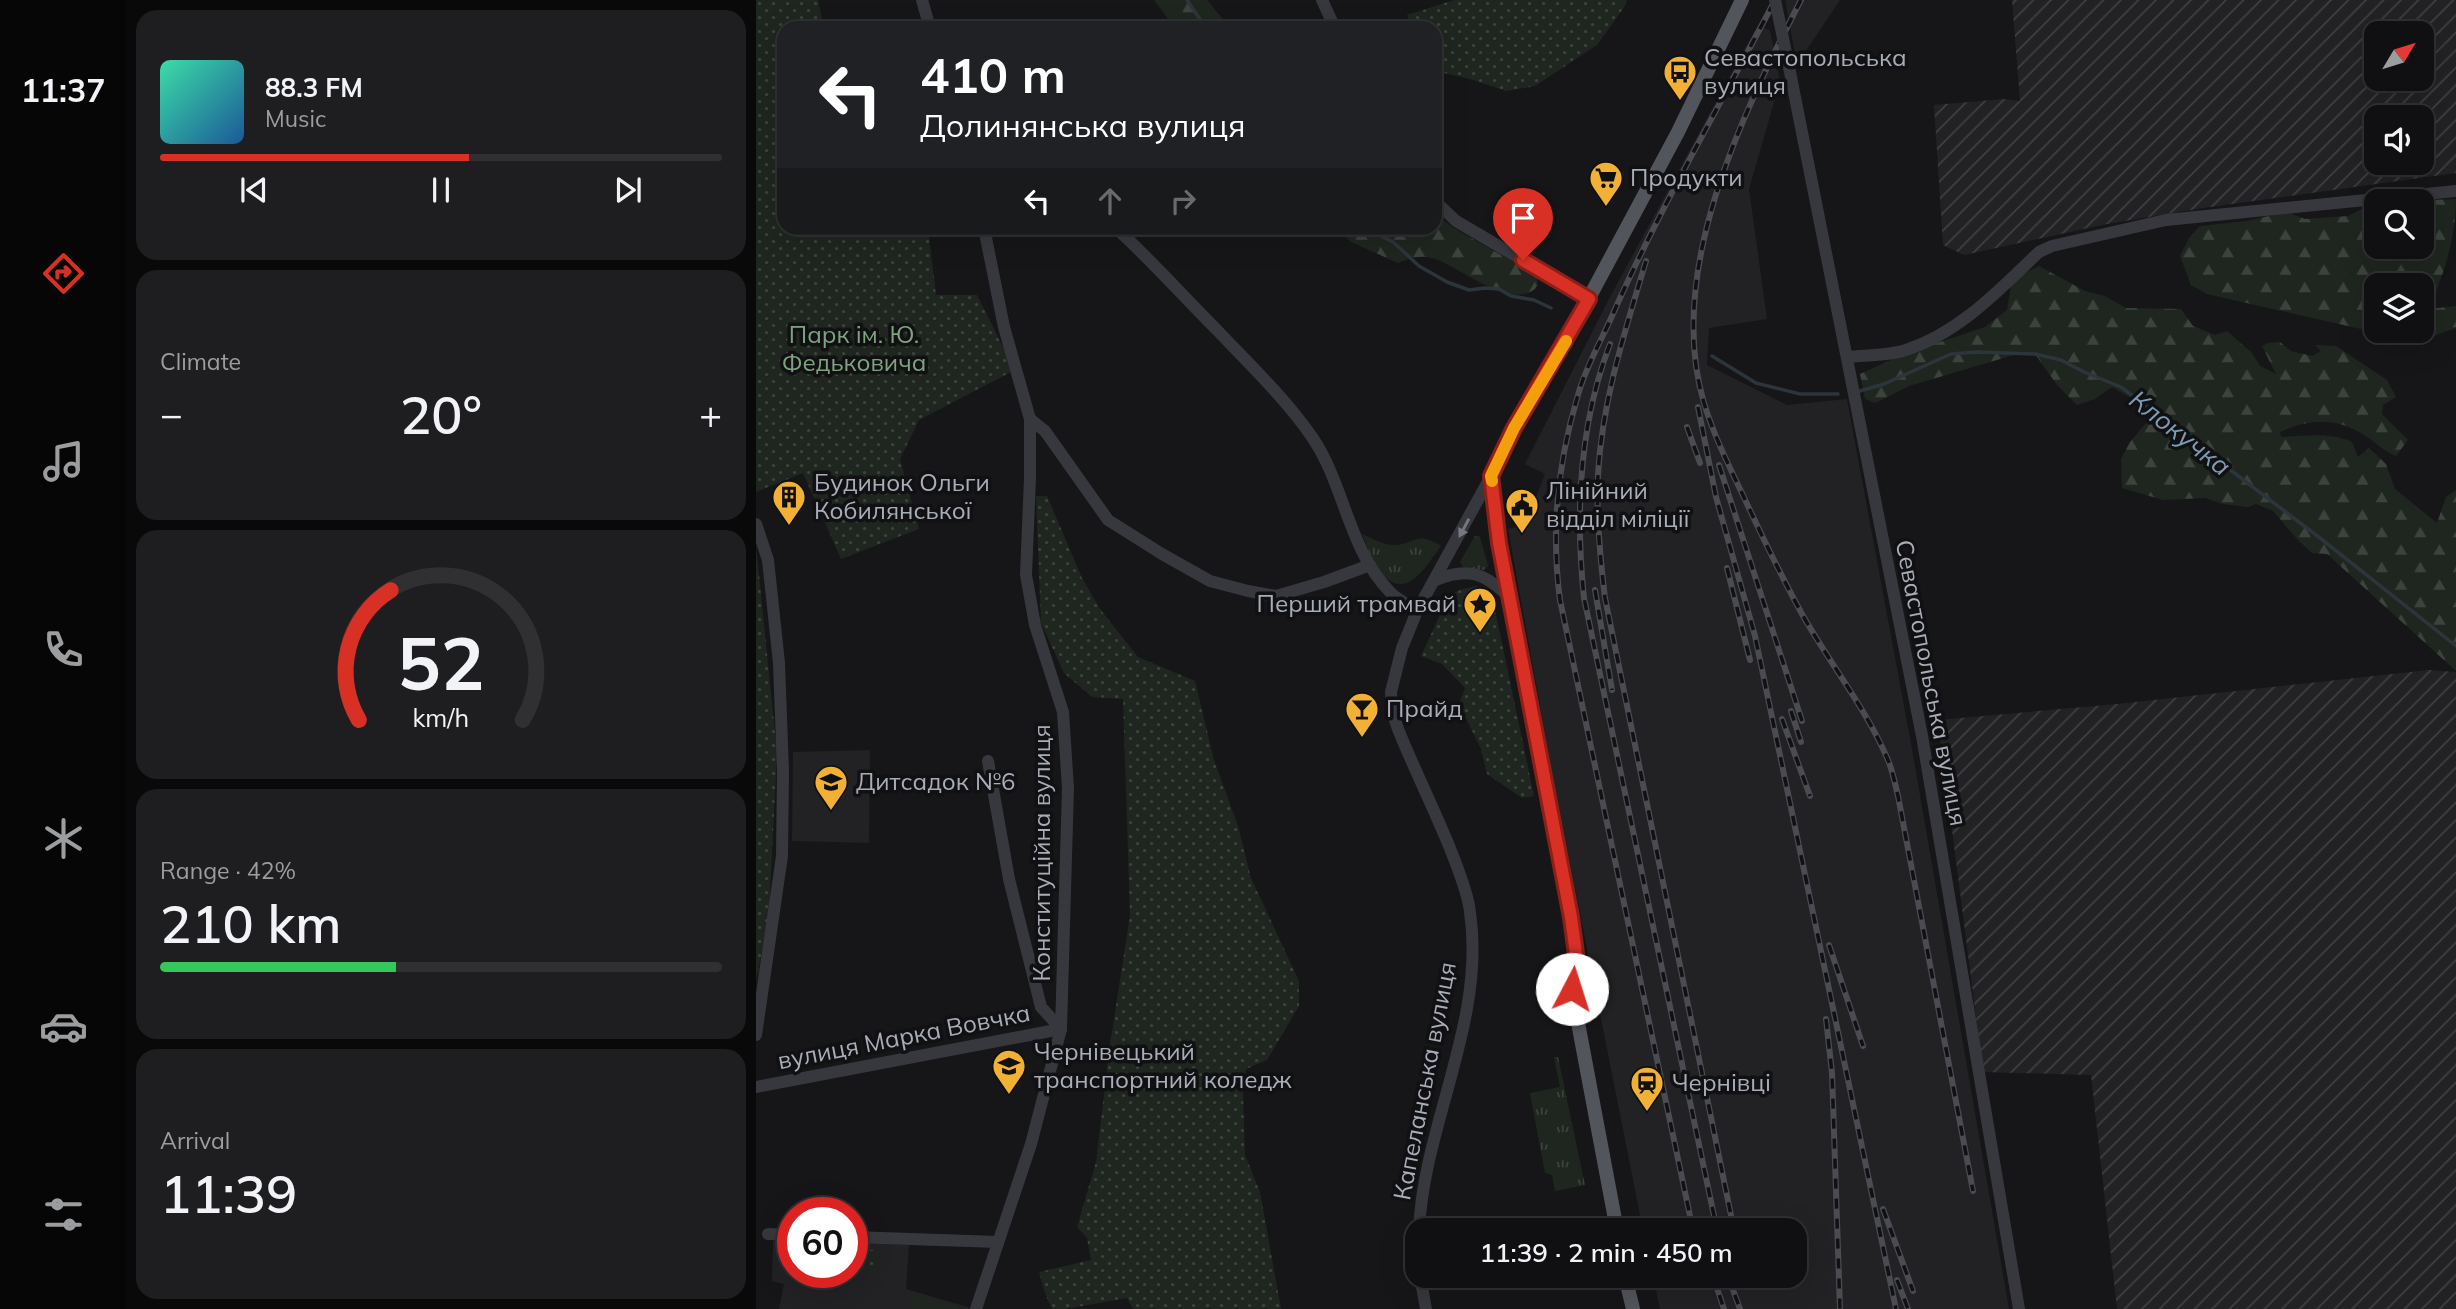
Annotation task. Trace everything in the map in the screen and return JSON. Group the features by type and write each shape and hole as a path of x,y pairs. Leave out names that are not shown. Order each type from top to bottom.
{"main road":[{"path":"1615,1218 1573,996 1576,954 1571,917 1502,557 1491,476 1511,434 1589,299 1678,132 1742,0"},
{"path":"1628,1288 1633,1309"}],"street":[{"path":"922,0 928,21"},
{"path":"1322,0 1332,21"},
{"name":"Севастопольська вулиця","path":"1775,0 1922,736 2019,1309"},
{"path":"1847,357 1903,351 1936,338 1967,317 2039,252 2052,246 2166,220 2456,191"},
{"path":"1442,208 1456,221 1589,299"},
{"name":"Конституційна вулиця","path":"976,1309 1031,1144 1061,1029 1068,788 1066,724 1035,625 1026,575 1030,419 1003,327 985,235"},
{"path":"1123,235 1262,378 1314,439 1327,463 1349,523 1370,565 1392,594 1417,611"},
{"path":"1030,419 1045,431 1108,520 1210,581 1276,596 1370,565"},
{"name":"Капеланська вулиця","path":"1421,1218 1426,1176 1467,1003 1472,966 1472,930 1465,887 1392,711 1391,692 1417,611 1491,476"},
{"path":"756,524 768,559 779,663 783,771 782,856 756,1035"},
{"path":"1485,577 1497,568 1502,557"},
{"path":"1436,580 1459,573 1485,577 1510,598"},
{"path":"988,761 1009,879 1041,1007 1061,1029"},
{"name":"вулиця Марка Вовчка","path":"756,1087 1061,1029"},
{"path":"768,1234 777,1234"},
{"path":"868,1238 998,1242"},
{"path":"1422,1288 1426,1309"}],"shaded area":[{"path":"1785,0 1840,0 1797,64"},
{"path":"2012,0 2456,0 2456,173 2107,224 1964,255 1943,245 1934,105 2004,99 2020,101"},
{"path":"1762,27 1770,30 1780,82 1749,189 1767,319 1709,328 1707,365 1787,405 1847,399 1912,749 2009,1309 1660,1309 1656,1288 1807,1288 1807,1218 1641,1218 1552,772 1508,529 1525,525 1545,474 1525,464 1611,295 1754,32"},
{"path":"2429,670 2456,672 2456,1309 2117,1309 2091,1075 1983,1072 1938,720 2117,704"},
{"name":"Дитсадок №6","path":"870,750 869,843 792,841 793,752"},
{"path":"773,1241 777,1241 777,1282 772,1281"},
{"path":"868,1244 909,1245 906,1289 974,1309 779,1309 783,1288 868,1288"}],"green space":[{"name":"Парк ім. Ю. Федьковича","path":"756,0 818,0 822,21 777,21 777,235 929,235 936,295 977,295 1004,349 1011,372 919,420 900,459 919,529 841,559 803,473 756,492"},
{"path":"1154,0 1207,0 1224,21 1170,21"},
{"path":"1454,0 1627,0 1597,45 1535,86 1506,91 1442,73 1442,21 1410,21 1407,15"},
{"path":"2456,199 2448,255 2434,297 2434,273 2364,273 2364,330 2207,294 2191,285 2180,256 2189,238 2200,226 2247,221 2286,212 2305,219 2348,216 2364,208 2364,259 2434,259 2434,200"},
{"path":"1442,219 1536,275 1538,283 1530,292 1520,295 1508,293 1430,258 1416,257 1398,263 1351,242 1344,235 1442,235"},
{"path":"2039,266 2085,291 2105,296 2126,308 2181,309 2193,326 2215,335 2227,331 2252,353 2260,366 2276,374 2262,346 2280,342 2291,351 2312,356 2321,351 2315,345 2336,346 2387,380 2396,397 2383,405 2382,414 2408,440 2396,456 2354,429 2333,423 2301,424 2280,432 2281,437 2316,435 2343,439 2352,442 2358,457 2369,448 2386,464 2395,489 2437,523 2446,497 2456,490 2456,671 2327,554 2312,553 2273,511 2256,504 2248,507 2223,504 2205,498 2163,500 2122,488 2121,459 2130,442 2147,422 2138,402 2112,387 2095,399 2077,405 2057,385 2035,354 2017,354 1909,386 1875,403 1865,399 1860,374 1904,354 1985,327 2007,310 2012,280"},
{"path":"2456,306 2456,328 2434,336 2434,308"},
{"path":"1036,496 1047,496 1082,578 1100,609 1138,657 1195,681 1214,760 1238,826 1251,878 1299,981 1299,1006 1267,1060 1246,1069 1243,1091 1245,1155 1260,1192 1281,1309 1133,1309 1127,1298 1052,1309 1045,1293 1039,1272 1091,1260 1087,1238 1077,1227 1096,1162 1130,915 1123,699 1092,697 1064,673 1041,623"},
{"path":"1362,534 1389,545 1400,545 1420,538 1441,546 1416,577 1406,583 1396,584 1381,572"},
{"path":"1475,536 1480,537 1488,566 1484,570 1463,567 1460,562"},
{"path":"756,545 777,753 769,912 756,983"},
{"path":"1476,586 1486,591 1494,605 1534,796 1522,798 1487,774 1481,749 1459,704 1465,688 1442,664 1421,656 1450,597 1459,590"},
{"path":"1554,1057 1558,1057 1585,1185 1555,1191 1552,1175 1545,1173 1530,1093 1560,1087"},
{"path":"868,1250 876,1250 876,1270 868,1269"},
{"path":"912,1295 958,1307 958,1309 910,1309"}],"waterway":[{"name":"Клокучка","path":"1187,0 1201,21"},
{"name":"Клокучка","path":"1379,235 1393,242 1419,266 1447,282 1469,290 1499,289 1511,296 1534,300 1551,308"},
{"name":"Клокучка","path":"1860,391 1884,384 1951,354 2035,354 2061,360 2121,387 2320,538 2456,646"},
{"path":"1712,356 1756,383 1800,394 1838,394"}],"railway":[{"path":"1690,1218 1560,600 1556,523 1565,445 1581,384 1590,362 1653,229 1775,0"},
{"path":"1801,0 1755,93 1716,195 1702,248 1694,301 1695,353 1704,403 1755,522 1802,614 1869,722 1891,769 1973,1191"},
{"path":"1646,261 1616,366 1604,420 1598,475 1600,552 1605,598 1732,1218"},
{"path":"1610,344 1592,406 1582,469 1580,533 1584,598 1714,1218"},
{"path":"1698,407 1716,497 1755,636 1896,1309"},
{"path":"1687,427 1700,463"},
{"path":"1719,465 1802,721"},
{"path":"1727,568 1750,660"},
{"path":"1595,590 1612,690"},
{"path":"1791,711 1801,742"},
{"path":"1782,719 1810,796"},
{"path":"1829,945 1863,1046"},
{"path":"1826,1019 1832,1073 1840,1309"},
{"path":"1883,1209 1913,1291"},
{"path":"1897,1280 1908,1309"},
{"path":"1717,1288 1724,1309"},
{"path":"1732,1288 1740,1309"}],"slow traffic":[{"path":"1492,481 1491,476 1505,444 1566,341"}],"place":[{"name":"Севастопольська вулиця","path":"1680,102"},
{"name":"Продукти","path":"1606,208"},
{"name":"Будинок Ольги Кобилянської","path":"789,527"},
{"name":"Лінійний відділ міліції","path":"1522,535"},
{"name":"Перший трамвай","path":"1480,634"},
{"name":"Прайд","path":"1362,739"},
{"name":"Дитсадок №6","path":"831,812"},
{"name":"Чернівецький транспортний коледж","path":"1009,1096"},
{"name":"Чернівці","path":"1647,1113"}],"route":[{"path":"1523,260 1589,299 1505,444 1491,476 1499,543 1571,917 1576,954 1572,989"}]}
